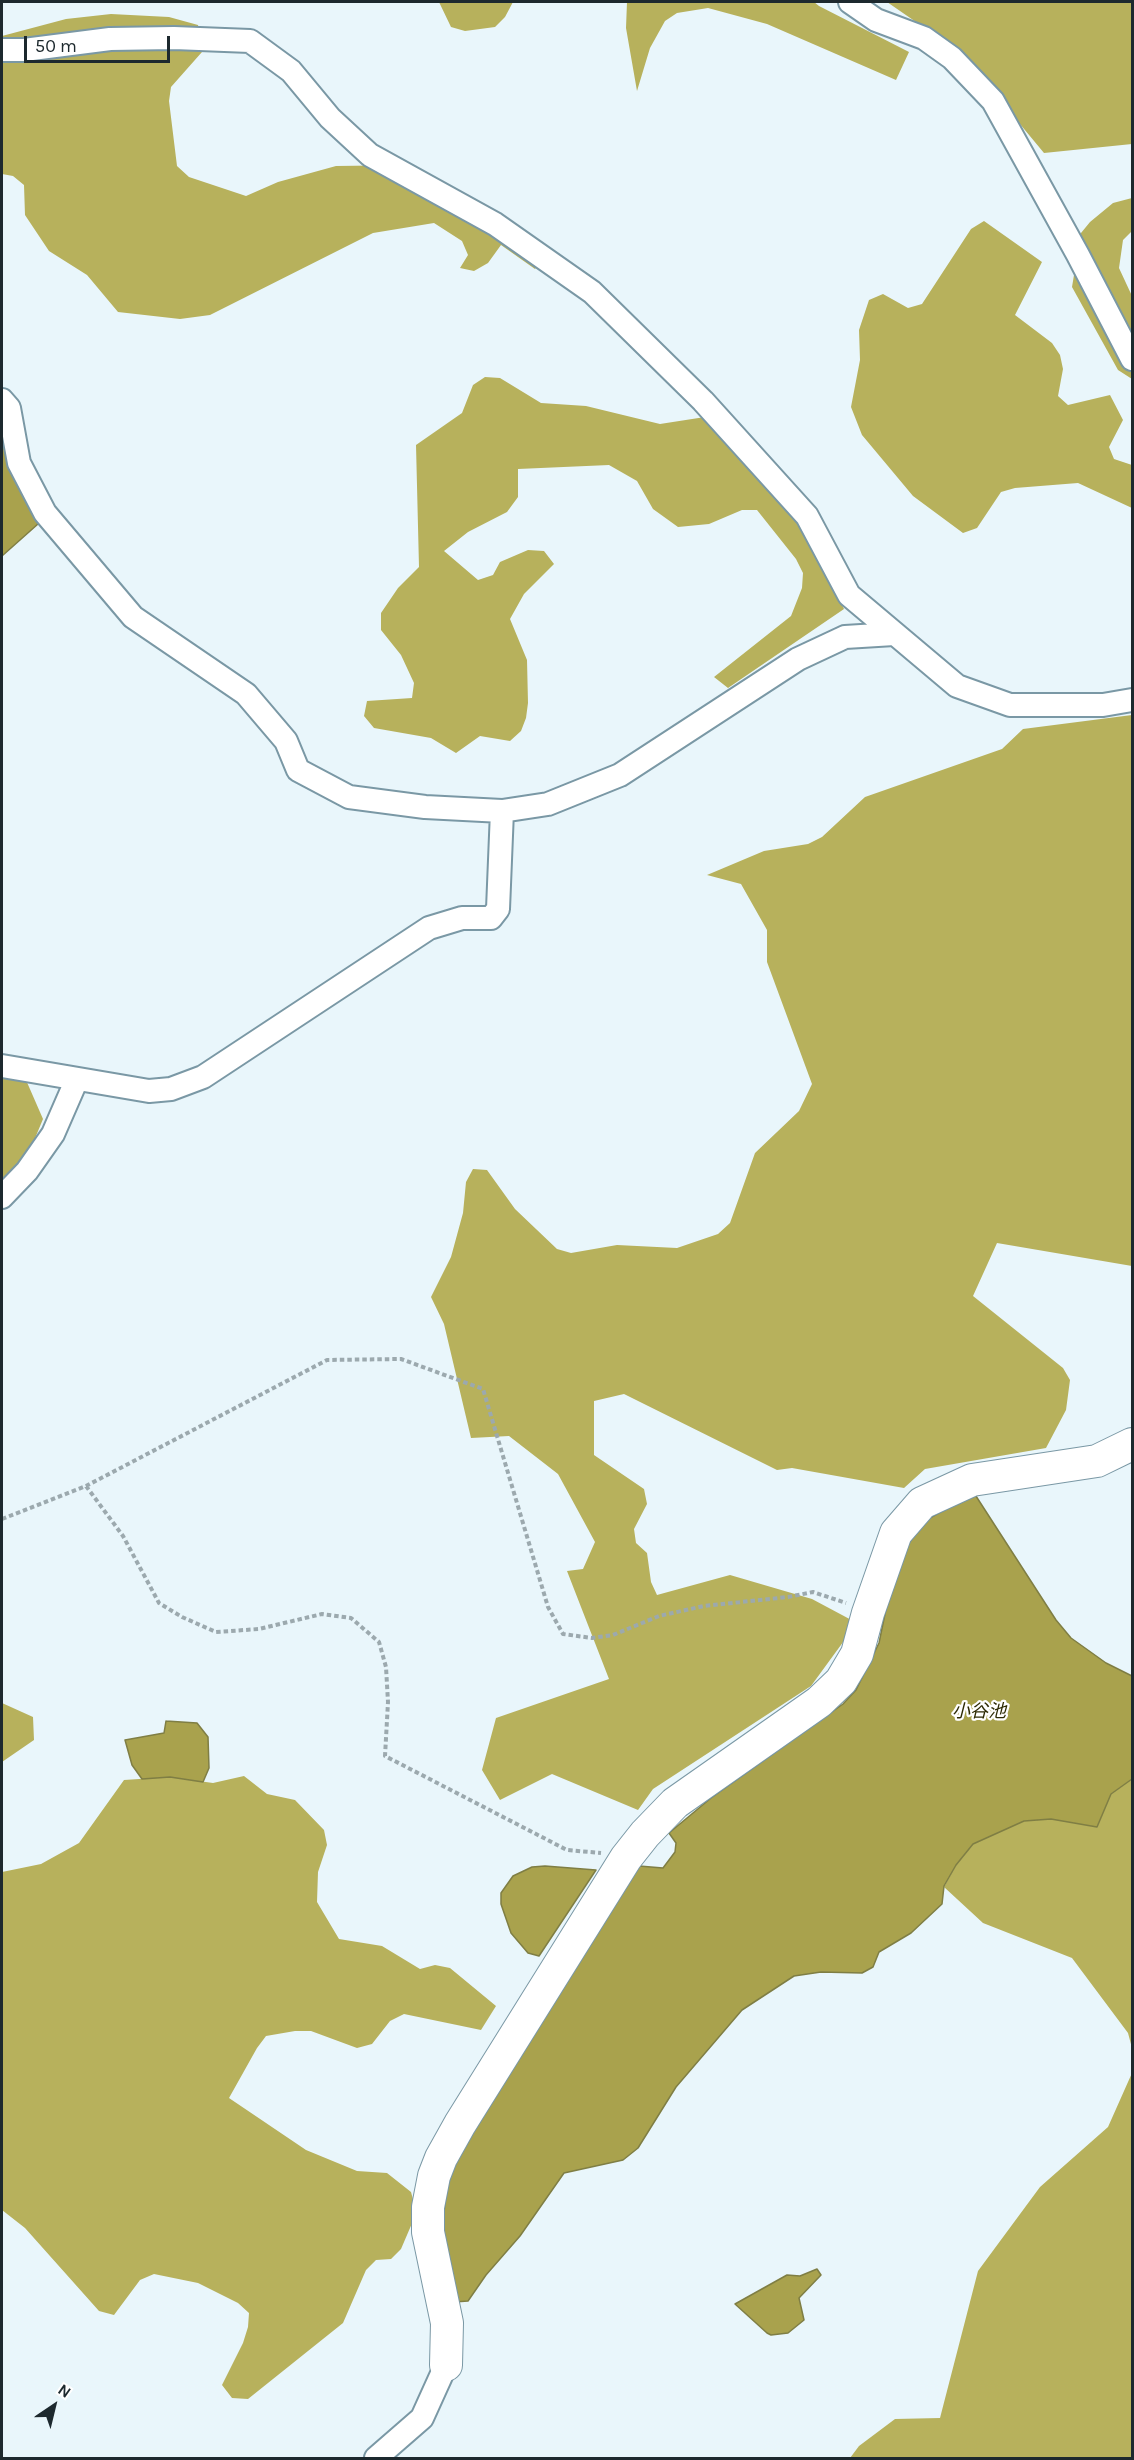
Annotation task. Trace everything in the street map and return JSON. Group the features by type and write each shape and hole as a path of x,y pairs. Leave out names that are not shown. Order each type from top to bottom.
{"street":[{"path":"850,2 876,20 924,38 952,57 993,101 1132,359"},
{"path":"2,50 24,50 110,39 174,38 250,41 291,71 330,118 370,155 495,224 592,292 703,401 807,516 849,595 957,686 1010,705 1103,705 1132,700"},
{"path":"2,400 9,408 19,463 45,513 133,617 246,694 286,741 298,770 349,797 424,807 502,811 548,804 620,775 798,659 845,637 894,634"},
{"path":"2,1066 149,1091 171,1089 203,1077 429,928 462,918 491,918 498,909 502,811"},
{"path":"2,1197 27,1172 53,1134 77,1079"},
{"path":"376,2458 422,2418 446,2365 447,2323 428,2232 428,2207 434,2176 460,2124 626,1858 675,1803 819,1702 841,1681 857,1654 868,1613 896,1533 922,1503 972,1480 1097,1461 1132,1444"}],"path":[{"path":"2,1519 86,1486 327,1360 401,1359 483,1389 548,1607 563,1634 592,1638 613,1635 659,1616 704,1606 813,1592 868,1613"},
{"path":"86,1486 123,1536 159,1603 182,1617 216,1632 258,1629 322,1614 351,1618 379,1642 386,1667 388,1702 385,1756 567,1850 609,1853 626,1858"}],"shaded area":[{"path":"439,2 513,2 505,17 495,27 465,31 451,27"},
{"path":"627,2 814,2 909,52 896,80 767,24 708,8 677,13 665,21 650,48 637,91 626,28"},
{"path":"887,2 1132,2 1132,144 1044,153 961,53"},
{"path":"111,14 169,17 198,25 202,52 171,87 169,101 177,166 189,177 246,196 278,182 336,166 413,165 590,275 587,280 546,256 535,269 501,245 488,263 474,271 460,268 468,255 462,241 434,223 373,233 210,315 180,319 118,312 87,275 49,251 25,215 24,185 13,176 2,174 2,36 66,19"},
{"path":"1132,198 1132,231 1123,240 1119,268 1132,296 1132,379 1118,370 1072,287 1081,233 1090,222 1113,203"},
{"path":"984,221 1042,262 1015,315 1052,343 1060,355 1063,369 1058,396 1068,405 1110,395 1123,420 1109,447 1114,459 1132,465 1132,508 1078,483 1015,488 1001,492 977,528 963,533 913,496 862,435 851,407 860,360 859,330 869,300 883,294 908,308 922,304 971,229"},
{"path":"485,377 500,378 541,403 586,406 660,424 705,417 799,515 844,609 728,688 714,677 791,616 802,588 803,573 796,559 757,510 742,510 709,524 678,527 653,509 637,481 609,465 518,469 518,497 507,512 468,532 444,551 478,580 493,575 500,562 528,550 544,551 554,564 524,594 510,619 527,660 528,703 521,731 510,741 480,736 456,753 431,738 374,728 364,716 367,701 412,698 414,683 401,655 381,630 381,613 398,588 419,567 416,445 462,413 473,385"},
{"path":"1132,715 1132,1266 997,1243 973,1296 1063,1368 1070,1380 1066,1410 1046,1448 925,1469 904,1488 792,1468 777,1470 624,1394 594,1401 594,1455 644,1489 647,1504 634,1529 636,1543 647,1553 651,1582 657,1595 730,1575 812,1599 857,1623 811,1686 653,1789 638,1810 552,1774 500,1800 482,1770 496,1718 609,1679 567,1571 583,1569 595,1542 558,1474 509,1436 471,1438 444,1324 431,1297 451,1257 463,1213 466,1182 473,1169 487,1170 515,1209 557,1249 571,1253 617,1245 677,1248 718,1234 730,1223 755,1153 799,1111 812,1084 767,962 767,930 741,884 707,875 764,851 808,844 822,837 865,797 1002,749 1023,729"},
{"path":"2,1074 26,1080 43,1119 31,1148 2,1189"},
{"path":"2,1703 33,1717 34,1740 2,1762"},
{"path":"244,1776 267,1794 295,1800 324,1830 327,1845 318,1872 317,1902 339,1939 382,1946 420,1969 435,1965 450,1968 496,2006 481,2030 404,2014 390,2021 372,2044 357,2048 311,2031 295,2031 266,2036 257,2048 229,2098 306,2150 357,2171 387,2173 411,2192 415,2207 413,2221 401,2249 391,2259 376,2260 366,2270 343,2323 248,2399 232,2398 222,2385 243,2343 248,2327 249,2313 238,2303 198,2283 154,2274 140,2280 114,2315 99,2311 25,2228 2,2210 2,1872 41,1864 79,1843 124,1780 170,1777 213,1783"},
{"path":"1132,1779 1132,2048 1128,2033 1072,1958 983,1923 944,1887 956,1865 973,1844 1024,1821 1051,1819 1097,1827 1111,1794"},
{"path":"1132,2073 1132,2458 850,2458 859,2446 895,2419 940,2418 978,2271 1040,2187 1108,2127"}],"water":[{"path":"2,426 18,484 38,524 2,556"},
{"name":"小谷池","path":"974,1493 1056,1620 1071,1638 1106,1663 1132,1676 1132,1779 1111,1794 1097,1827 1051,1819 1024,1821 973,1844 956,1865 944,1886 942,1904 911,1933 879,1952 873,1967 862,1973 821,1972 794,1976 742,2010 676,2087 638,2148 623,2160 564,2173 520,2236 486,2275 468,2301 454,2302 442,2234 446,2191 456,2157 639,1866 663,1868 675,1852 676,1843 669,1833 711,1798 843,1704 856,1690 879,1643 895,1565 921,1523"},
{"path":"166,1721 197,1723 208,1737 209,1768 203,1782 170,1777 142,1779 132,1765 125,1740 164,1733"},
{"path":"532,1867 596,1870 539,1956 528,1953 511,1933 501,1904 501,1893 513,1876"},
{"path":"817,2269 821,2275 799,2298 804,2320 788,2333 771,2335 767,2333 735,2304 787,2275 800,2276"}]}
